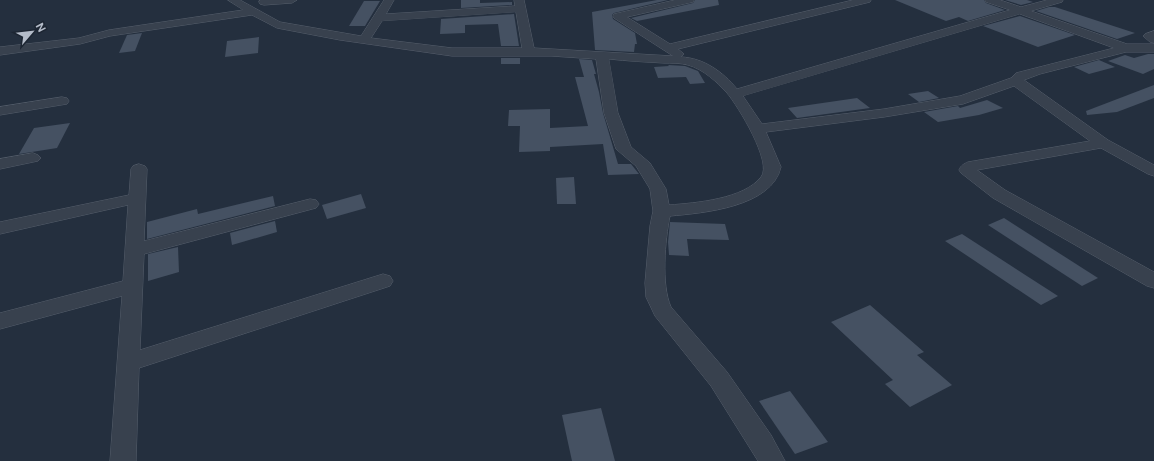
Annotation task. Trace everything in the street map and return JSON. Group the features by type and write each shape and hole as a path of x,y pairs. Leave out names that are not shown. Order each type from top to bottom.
{"street":[{"path":"233,0 277,25 364,40 452,52 529,52 602,55 690,61 700,64 724,82 735,94 757,129 773,167 769,179 758,188 743,196 721,203 662,211"},
{"path":"0,51 80,41 110,33 251,11 266,1 292,0"},
{"path":"364,40 389,0"},
{"path":"689,0 618,16 690,61"},
{"path":"668,48 866,0"},
{"path":"990,0 1154,58"},
{"path":"735,94 1058,0"},
{"path":"378,18 520,2 529,52"},
{"path":"1154,34 1149,36 1154,40"},
{"path":"757,129 884,113 963,100 1016,81 1021,76 1037,71 1126,48 1154,48"},
{"path":"602,55 611,113 624,149 642,163 658,189 662,211 659,226 655,283 656,297 662,311 719,379 762,443 772,461"},
{"path":"1016,81 1103,143 1154,171"},
{"path":"0,110 62,101"},
{"path":"1103,143 974,165 967,170 999,194 1154,281"},
{"path":"0,164 33,158"},
{"path":"123,461 139,169"},
{"path":"0,228 137,198"},
{"path":"134,250 310,204"},
{"path":"129,362 383,281"},
{"path":"0,321 132,286"}],"building":[{"path":"461,0 480,0 480,3 512,2 512,5 461,8"},
{"path":"657,0 668,0 614,13 612,15 613,19 635,33 637,44 635,44 634,52 595,50 592,12"},
{"path":"695,0 718,0 719,5 637,21 631,18 693,3"},
{"path":"895,0 984,0 986,3 1005,10 968,21 959,17 946,21"},
{"path":"1005,0 1027,0 1033,2 1021,5"},
{"path":"364,1 380,1 365,26 349,26"},
{"path":"1049,7 1055,7 1135,33 1117,39 1036,11"},
{"path":"514,14 519,46 501,46 498,24 465,25 465,33 440,34 441,19"},
{"path":"1020,16 1075,35 1038,47 983,26"},
{"path":"142,33 135,51 119,53 127,35"},
{"path":"259,37 258,53 225,57 227,41"},
{"path":"1154,54 1154,69 1143,74 1108,61 1125,55 1134,58"},
{"path":"501,58 520,58 520,64 501,64"},
{"path":"579,59 592,60 603,113 618,164 631,164 639,174 608,175 603,144 550,147 550,151 519,152 520,126 508,126 509,110 550,109 550,128 588,126 575,77 584,77"},
{"path":"1099,60 1115,67 1089,74 1074,67"},
{"path":"668,65 685,66 698,71 705,83 690,84 686,77 658,78 654,67 669,66"},
{"path":"1154,85 1154,98 1117,112 1087,115 1086,111"},
{"path":"928,91 939,98 919,102 908,94"},
{"path":"857,98 870,108 797,118 788,108"},
{"path":"987,100 1003,108 979,115 938,122 924,112 958,106 960,108"},
{"path":"70,123 57,148 19,154 34,128"},
{"path":"574,177 576,204 557,204 556,178"},
{"path":"361,194 366,208 327,219 322,205"},
{"path":"273,196 275,206 147,239 147,222 197,209 198,214"},
{"path":"1004,218 1098,278 1082,286 988,225"},
{"path":"275,221 277,232 232,245 230,233"},
{"path":"670,222 725,224 729,240 687,239 689,256 669,255 668,242"},
{"path":"962,234 1058,296 1041,305 945,241"},
{"path":"178,247 179,272 148,281 148,254"},
{"path":"870,305 924,352 917,355 952,385 910,407 885,384 893,380 831,322"},
{"path":"790,391 828,442 795,454 759,401"},
{"path":"601,408 615,461 572,461 562,415"}]}
